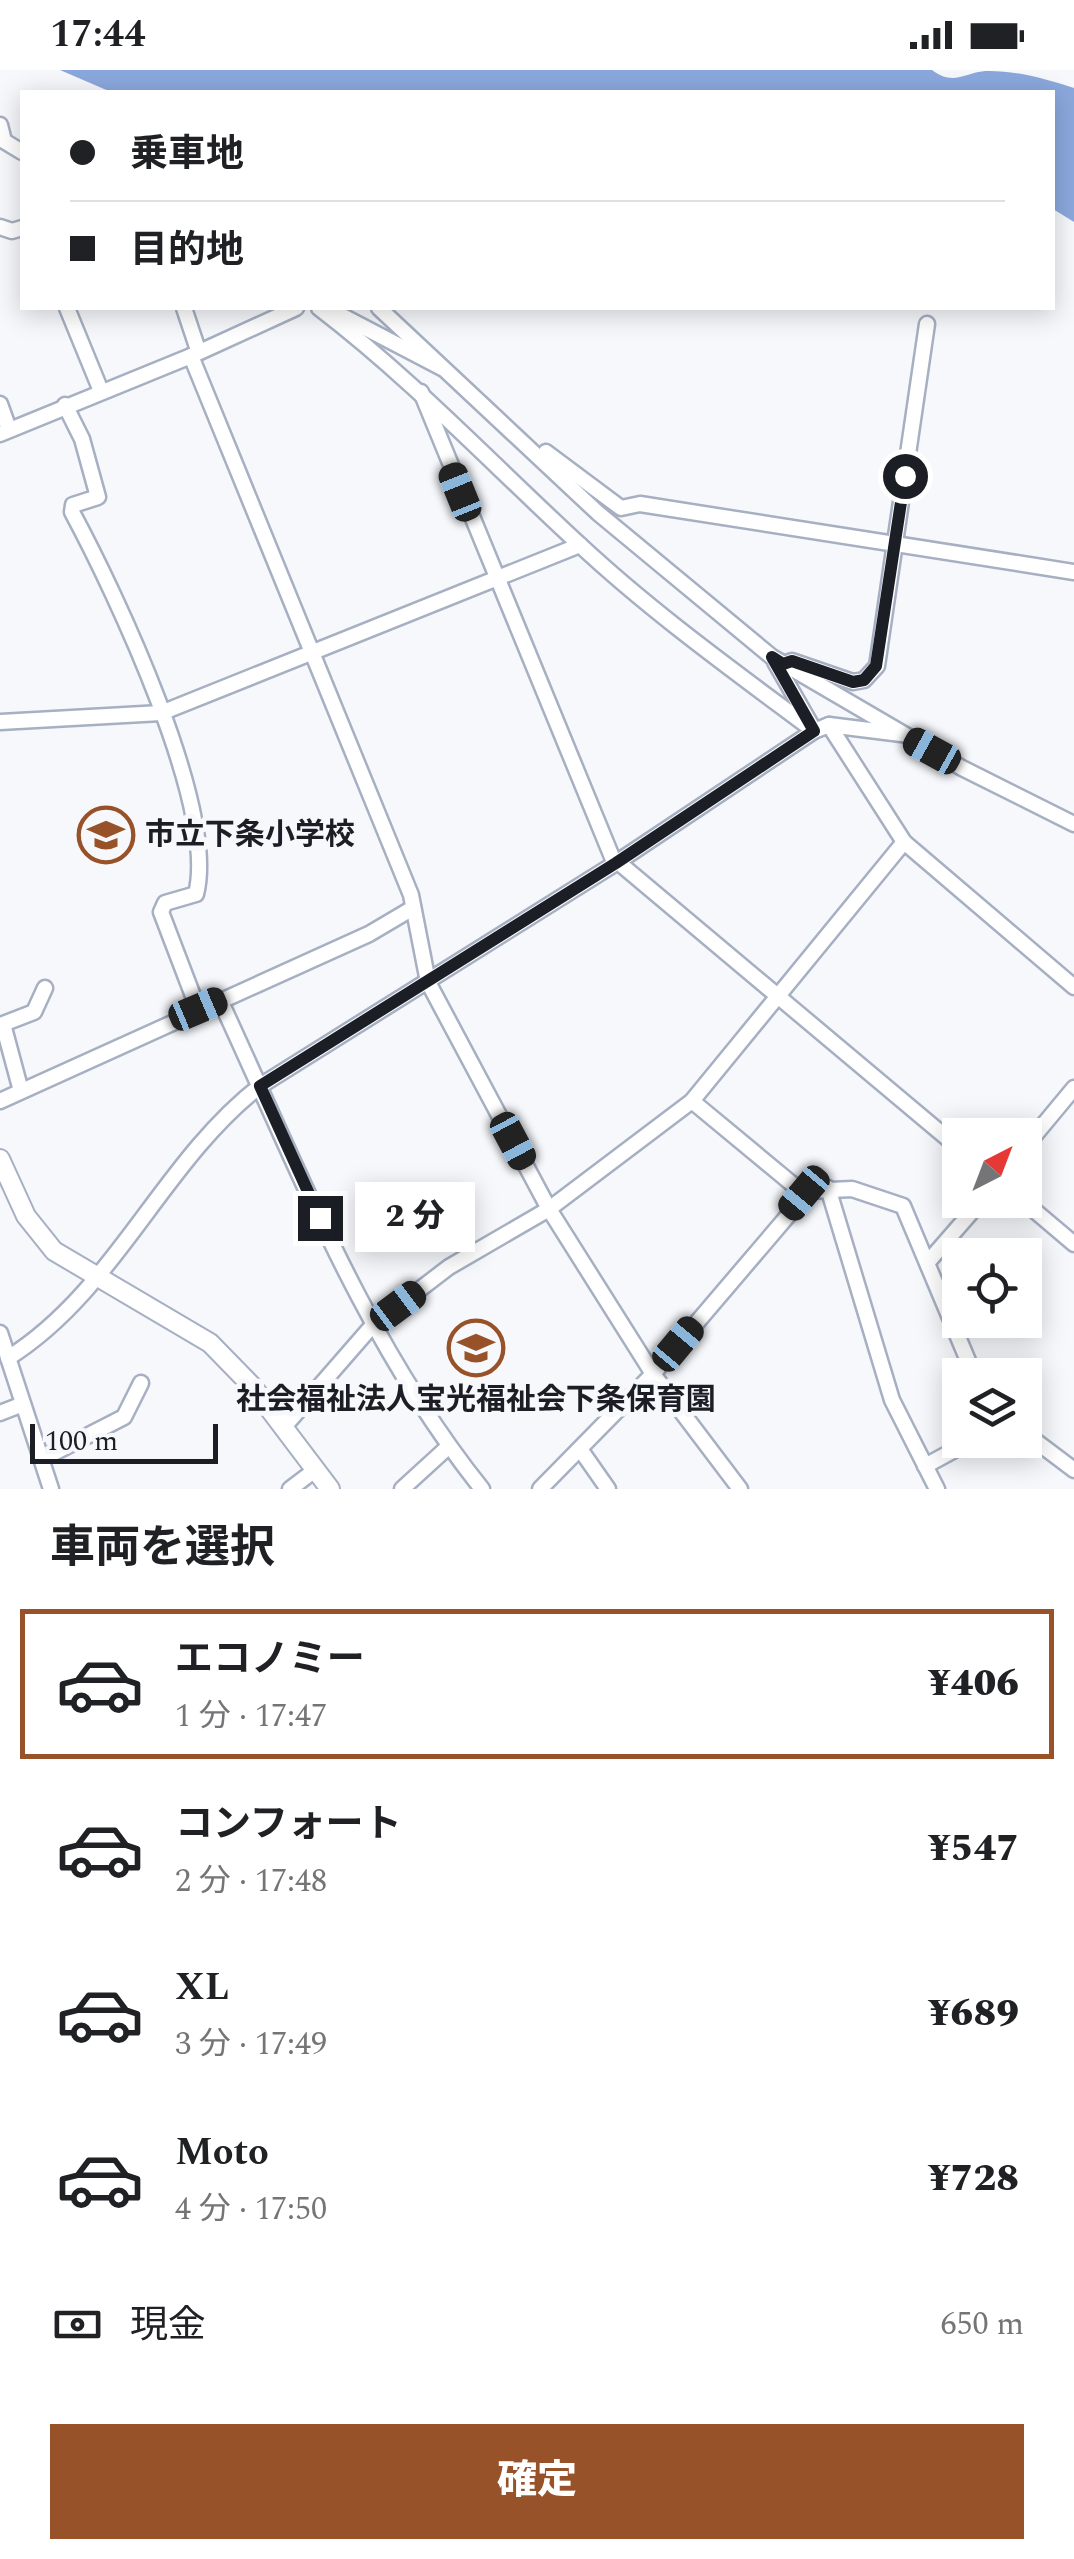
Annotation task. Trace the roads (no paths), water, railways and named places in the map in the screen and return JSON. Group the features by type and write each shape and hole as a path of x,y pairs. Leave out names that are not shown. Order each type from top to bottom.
{"street":[{"path":"1,130 4,140 20,151"},
{"path":"67,310 101,392"},
{"path":"184,310 195,353 413,908 428,982 549,1209 654,1374 740,1489"},
{"path":"0,404 5,432 292,310"},
{"path":"323,310 421,392 580,546 661,616 821,728 902,734"},
{"path":"328,310 347,316 436,368 448,368"},
{"path":"381,310 448,368 598,513 778,661 902,734 1074,824"},
{"path":"778,661 792,661 853,682 871,674 876,666 927,324"},
{"path":"421,392 496,581 616,863 942,1134"},
{"path":"65,406 82,439 98,498 73,504 72,512 94,553 186,777 200,878 196,894 165,903 160,912 198,1009"},
{"path":"523,441 621,508 640,504 1074,572"},
{"path":"0,722 161,713 580,546"},
{"path":"778,661 904,842 1074,987"},
{"path":"8,1358 28,1345 96,1278 178,1167 221,1118 260,1086 616,863 821,728"},
{"path":"284,1427 372,1326 449,1267 549,1209 692,1101 904,842"},
{"path":"0,1101 369,934 413,908"},
{"path":"21,1090 4,1024 34,1012 46,988"},
{"path":"220,1000 372,1326 448,1447 482,1489"},
{"path":"1042,1127 1074,1088"},
{"path":"692,1101 804,1193"},
{"path":"0,1159 37,1233 54,1251 210,1342 284,1427 330,1489"},
{"path":"828,1188 892,1400 937,1489"},
{"path":"540,1489 654,1374 804,1193 828,1188 852,1190 902,1206 967,1358"},
{"path":"1042,1217 1074,1244"},
{"path":"928,1262 966,1218"},
{"path":"0,1332 51,1489"},
{"path":"42,1460 124,1417 141,1383"},
{"path":"0,1413 23,1404"},
{"path":"1042,1446 1074,1470"},
{"path":"402,1489 448,1447"},
{"path":"580,1450 608,1489"},
{"path":"925,1466 942,1457"},
{"path":"290,1489 315,1470"}],"water":[{"path":"60,70 932,70 952,78 985,71 1019,74 1074,88 1074,222 1055,210 1055,90 106,90"}],"place":[{"name":"市立下条小学校","path":"106,835"},
{"name":"社会福祉法人宝光福祉会下条保育園","path":"476,1348"}]}
